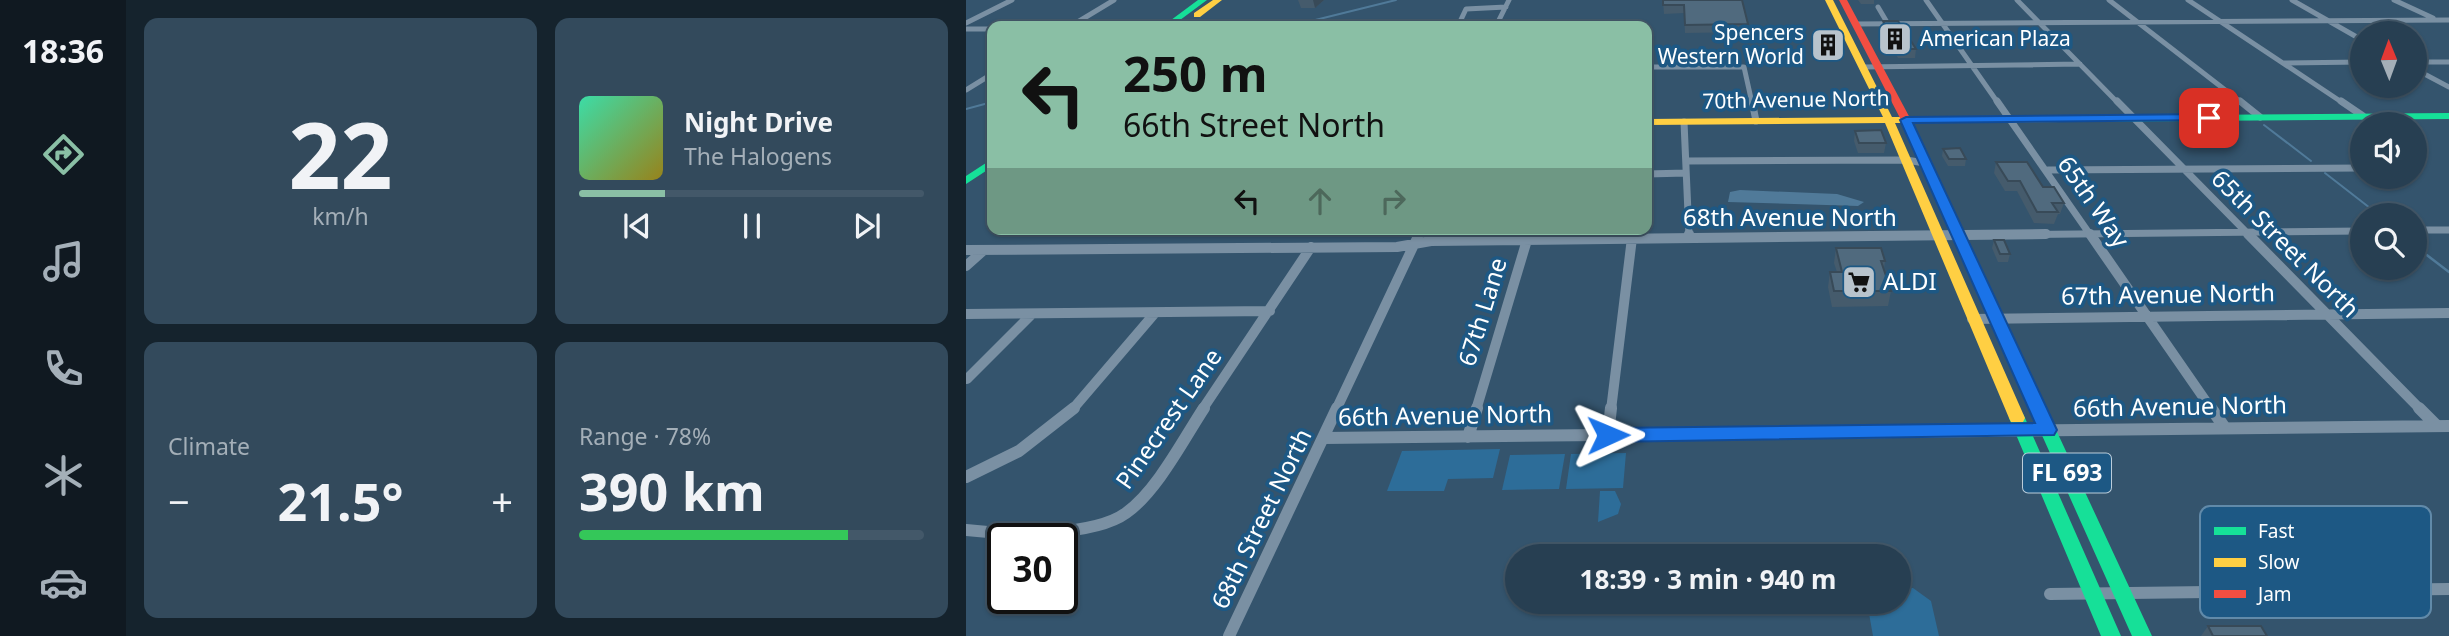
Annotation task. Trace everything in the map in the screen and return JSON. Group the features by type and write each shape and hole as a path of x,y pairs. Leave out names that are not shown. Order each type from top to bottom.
{"main road":[{"path":"1174,21 1203,0"},
{"path":"1189,21 1217,0"},
{"name":"FL 693","path":"1829,0 1906,120 2142,636"},
{"name":"FL 693","path":"1843,0 1855,24 1889,120 1937,236 2111,636"},
{"name":"70th Avenue North","path":"1652,122 2350,116"},
{"name":"70th Avenue North","path":"2427,116 2449,116"},
{"path":"966,181 987,166"}],"street":[{"path":"966,23 1012,0"},
{"path":"1079,21 1114,0"},
{"path":"1499,21 1509,0"},
{"name":"65th Way","path":"1926,0 2048,170 2225,428"},
{"name":"65th Street North","path":"2017,0 2246,233 2443,426"},
{"path":"2109,0 2260,117"},
{"path":"2188,0 2356,112"},
{"path":"2291,0 2350,33"},
{"path":"2394,0 2449,26"},
{"path":"1878,7 1888,23"},
{"path":"1460,21 1466,9 1506,8"},
{"path":"1855,24 2449,20"},
{"path":"966,29 987,29"},
{"path":"2282,63 2350,62"},
{"path":"2427,62 2449,62"},
{"path":"1870,67 2080,64"},
{"path":"1652,67 1744,67 1756,121"},
{"path":"2427,75 2449,87"},
{"path":"966,90 987,77"},
{"path":"1684,122 1689,238"},
{"path":"1686,161 1906,160 1925,163"},
{"path":"2048,170 2350,168"},
{"path":"1652,174 1686,173"},
{"path":"2427,230 2449,230"},
{"name":"68th Avenue North","path":"966,250 1396,247 1416,242 1632,238 2350,231"},
{"name":"68th Street North","path":"1229,636 1419,235"},
{"path":"1608,435 1632,238"},
{"name":"67th Lane","path":"1468,437 1527,240"},
{"name":"Pinecrest Lane","path":"966,530 1042,531 1122,516 1134,506 1161,472 1311,247"},
{"path":"966,266 984,250"},
{"path":"966,314 1270,311"},
{"path":"966,477 1019,451 1060,421 1091,390 1155,313"},
{"name":"67th Avenue North","path":"1972,319 2449,313"},
{"path":"967,379 1032,314"},
{"name":"66th Avenue North","path":"1324,438 2443,426"},
{"path":"2431,589 2449,589"},
{"path":"2050,594 2200,593"}],"shaded area":[{"path":"1740,190 1837,194 1864,202 1858,206 1728,202 1730,192"},
{"path":"1500,449 1493,478 1448,479 1444,491 1387,491 1402,451"},
{"path":"1626,453 1623,488 1566,489 1571,454"},
{"path":"1565,454 1559,489 1502,490 1510,455"},
{"path":"1600,491 1615,491 1621,504 1618,514 1598,522"},
{"path":"1911,588 1931,601 1939,636 1873,636 1869,614 1911,614"}],"building":[{"path":"1663,0 1742,0 1748,24 1685,25 1684,5 1663,5"},
{"path":"1883,21 1898,21 1916,49 1899,49"},
{"path":"1881,130 1886,143 1859,143 1855,131"},
{"path":"1960,148 1966,159 1949,159 1943,149"},
{"path":"1996,162 2027,162 2043,187 2054,187 2064,203 2052,203 2058,212 2037,212 2020,181 2008,181"},
{"path":"1994,240 2004,240 2010,254 2000,254"},
{"path":"1836,248 1881,248 1885,261 1881,261 1891,291 1834,291 1830,272 1842,272"},
{"path":"2208,626 2261,626 2267,636 2213,636"}],"waterway":[{"path":"1311,21 1396,0"},
{"path":"966,109 987,103"},
{"path":"2264,125 2311,161"},
{"path":"2325,173 2364,203"},
{"path":"2427,255 2449,272"}],"traffic: fast":[{"path":"1174,21 1203,0"},
{"path":"2060,119 2449,116"},
{"path":"966,181 987,166"},
{"path":"2036,404 2142,636"},
{"path":"2017,418 2111,636"}],"traffic: slow":[{"path":"1197,15 1218,0"},
{"path":"1829,0 1889,120 2017,418"},
{"path":"1652,122 2060,119"}],"traffic: jam":[{"path":"1843,0 1906,120 2036,404"}],"place":[{"name":"American Plaza","path":"1895,39"},
{"name":"Spencers Western World","path":"1828,45"},
{"name":"ALDI","path":"1859,282"}],"route":[{"path":"1608,435 2048,430 1906,120 2209,118"}]}
